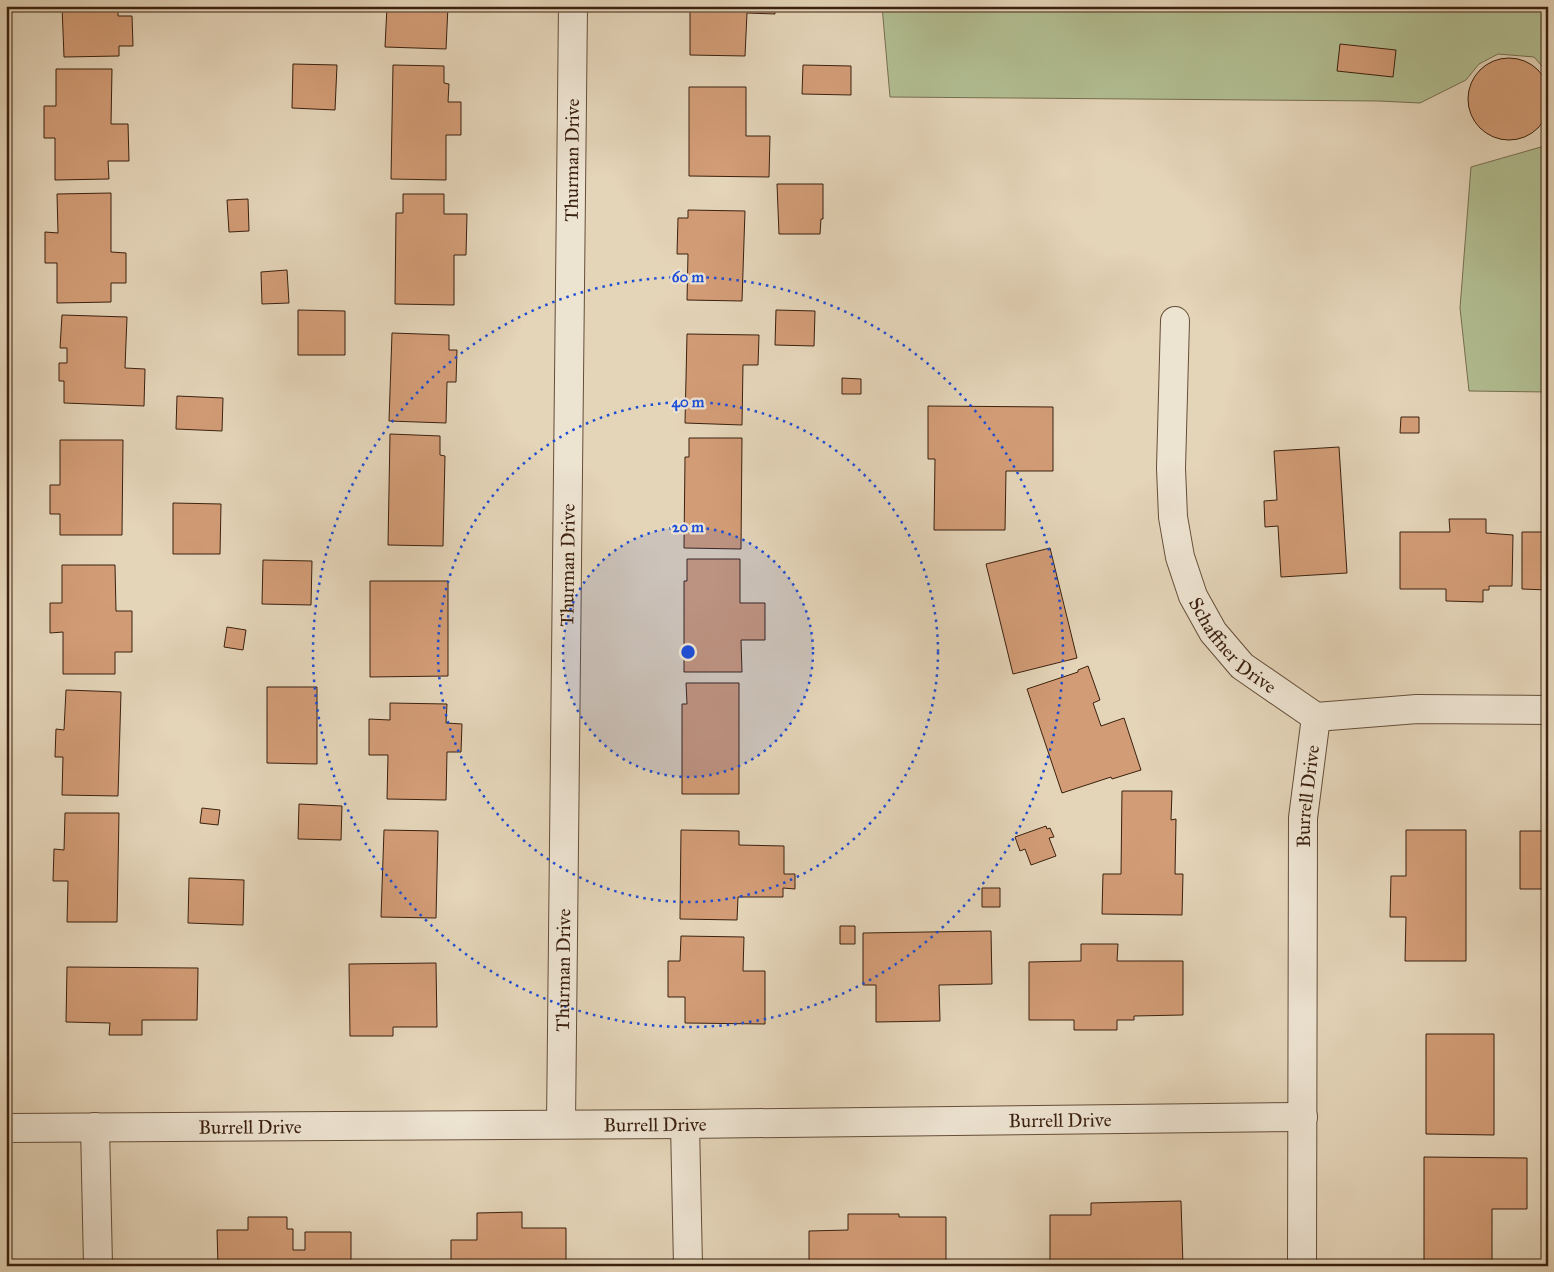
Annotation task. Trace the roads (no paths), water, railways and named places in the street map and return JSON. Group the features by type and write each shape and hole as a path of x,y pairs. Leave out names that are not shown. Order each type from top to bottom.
{"street":[{"name":"Thurman Drive","path":"561,1124 573,6"},
{"name":"Schaffner Drive","path":"1175,321 1171,468 1173,517 1180,557 1193,596 1213,632 1242,666 1316,717"},
{"path":"1316,717 1417,709 1548,710"},
{"name":"Burrell Drive","path":"1302,1266 1303,818 1316,717"},
{"name":"Burrell Drive","path":"6,1128 685,1124 1303,1117"},
{"path":"685,1124 688,1266"},
{"path":"95,1127 98,1266"}]}
